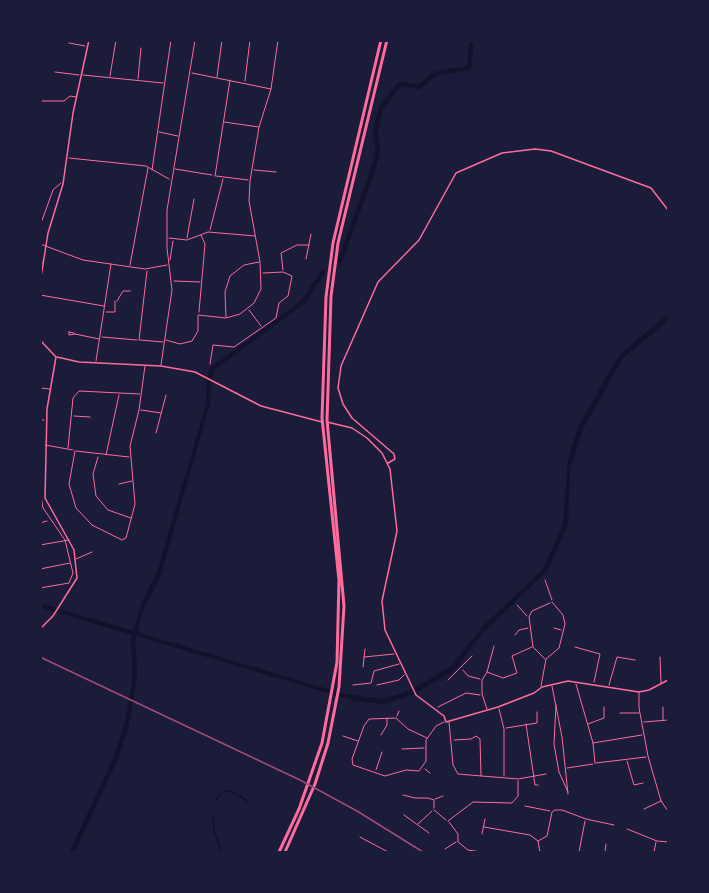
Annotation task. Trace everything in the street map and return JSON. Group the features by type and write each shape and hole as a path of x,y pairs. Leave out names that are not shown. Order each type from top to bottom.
{"highway":[{"path":"279,852 310,782 333,687 339,634 339,579 322,418 326,297 333,243 346,180 381,40"},
{"path":"285,852 315,784 339,687 345,606 327,420 332,296 341,232 387,40"}],"street":[{"path":"40,283 41,262 63,184 76,97 89,40"},
{"path":"110,78 116,40"},
{"path":"152,170 171,40"},
{"path":"160,366 172,281 167,238 171,179 195,40"},
{"path":"217,78 222,40"},
{"path":"244,83 250,40"},
{"path":"198,315 226,318 249,309 259,296 261,273 249,201 250,181 258,127 271,89 278,40"},
{"path":"69,43 88,46"},
{"path":"138,80 141,48"},
{"path":"55,72 164,83"},
{"path":"190,72 271,89"},
{"path":"215,176 230,80"},
{"path":"40,101 64,101 70,96 76,97"},
{"path":"222,122 258,127"},
{"path":"157,132 179,136"},
{"path":"388,464 395,459 394,454 352,418 343,404 338,388 341,366 378,282 419,240 449,184 461,169 508,151 551,151 651,188 669,210"},
{"path":"67,158 148,167 164,178 171,179"},
{"path":"130,267 148,167"},
{"path":"173,169 250,181"},
{"path":"252,170 277,171 276,178"},
{"path":"210,232 224,177"},
{"path":"40,226 53,190 57,184 63,184"},
{"path":"187,240 194,198"},
{"path":"167,238 187,240 210,232 256,236"},
{"path":"306,259 311,234"},
{"path":"75,334 180,344 192,341 198,331 205,244 201,235"},
{"path":"169,260 172,258 173,239"},
{"path":"40,244 72,258 130,267 147,269 169,264"},
{"path":"283,272 281,253 297,245 309,245"},
{"path":"226,318 225,292 230,276 244,265 260,262"},
{"path":"96,363 111,264"},
{"path":"139,340 147,269"},
{"path":"210,364 213,345 234,347 276,318 279,303 288,296 292,276 283,272 261,273"},
{"path":"172,281 201,282"},
{"path":"104,312 115,312 115,302 123,291 130,291"},
{"path":"40,295 105,306"},
{"path":"249,309 262,328"},
{"path":"40,340 56,357 96,363 160,366 195,372 261,406 316,421 333,423 352,429 367,438 388,464 393,484 397,531 382,613 385,630 404,675 416,695 445,719 450,721 498,707 534,693 542,687 576,681 639,692 649,690 669,680"},
{"path":"40,629 54,614 76,581 76,559 69,540 54,518 45,498 46,420 56,357"},
{"path":"75,451 69,484 76,508 92,525 122,540 126,538 135,494 129,457 142,394 145,366"},
{"path":"40,388 50,389"},
{"path":"68,448 74,398 79,391 142,394"},
{"path":"105,455 119,393"},
{"path":"156,433 166,395"},
{"path":"139,410 161,413"},
{"path":"72,416 90,417"},
{"path":"40,437 41,420 46,420"},
{"path":"45,445 98,455 129,457"},
{"path":"40,448 40,480"},
{"path":"98,455 93,474 96,496 108,510 131,518"},
{"path":"119,484 133,481"},
{"path":"40,490 43,508 49,520 65,540 72,563 72,580 69,583 40,588"},
{"path":"40,523 49,520"},
{"path":"40,545 69,540"},
{"path":"76,559 92,552"},
{"path":"40,568 72,563"},
{"path":"542,687 540,680 546,659 559,648 565,624 563,615 552,602 545,580"},
{"path":"546,659 533,647 529,616 532,611 552,602"},
{"path":"517,605 524,615 529,616"},
{"path":"514,635 521,629 530,628"},
{"path":"554,628 563,631"},
{"path":"488,710 482,694 482,680 487,672 490,654 496,650 494,646"},
{"path":"487,672 503,678 517,673 512,656 533,647"},
{"path":"575,647 597,651 600,654 594,684"},
{"path":"363,667 365,650"},
{"path":"364,657 394,654"},
{"path":"448,680 471,657 473,660"},
{"path":"608,688 617,657 635,660"},
{"path":"660,657 662,682"},
{"path":"353,685 370,683 374,671 399,664"},
{"path":"462,668 468,676 482,680"},
{"path":"377,685 399,680 404,675"},
{"path":"576,681 593,743 595,763"},
{"path":"552,686 556,703 567,768 568,793 554,744 556,703"},
{"path":"639,692 640,713 648,756 661,801 669,811"},
{"path":"438,707 466,693 482,694"},
{"path":"441,706 443,710"},
{"path":"498,707 504,729 504,778"},
{"path":"587,724 604,718 604,707"},
{"path":"663,707 663,720"},
{"path":"396,718 399,711"},
{"path":"504,729 537,723 537,712"},
{"path":"620,713 640,713"},
{"path":"381,735 384,732 387,718"},
{"path":"424,768 385,776 353,765 352,759 366,721 396,718 408,729 427,738"},
{"path":"445,719 450,721"},
{"path":"424,768 427,738 445,719"},
{"path":"642,722 669,720"},
{"path":"450,721 454,770 463,777 518,779 546,774"},
{"path":"526,724 535,785 538,785"},
{"path":"343,739 344,733"},
{"path":"593,743 644,735"},
{"path":"343,736 358,741"},
{"path":"452,740 471,739 476,736 480,739 481,778"},
{"path":"402,749 425,748"},
{"path":"375,772 382,752"},
{"path":"567,768 627,761 648,756"},
{"path":"627,761 634,785 643,783"},
{"path":"424,768 429,772 426,774"},
{"path":"448,821 461,808 472,802 512,803 518,796 518,779"},
{"path":"564,785 568,784"},
{"path":"403,795 434,800 443,796"},
{"path":"417,825 434,810 434,800"},
{"path":"644,809 661,801"},
{"path":"525,806 552,812 562,810 586,819 614,825"},
{"path":"434,810 448,821 458,834 458,842"},
{"path":"538,841 546,836 552,812"},
{"path":"404,815 429,833"},
{"path":"482,834 485,819"},
{"path":"579,852 586,819"},
{"path":"484,827 530,834 538,841 540,852"},
{"path":"627,829 657,841 669,842"},
{"path":"360,837 388,852"},
{"path":"654,852 657,841"},
{"path":"445,849 458,842"},
{"path":"458,842 468,850 480,852"},
{"path":"605,852 606,844"},
{"path":"377,852 380,848"}],"shaded area":[{"path":"668,314 668,321 622,359 583,429 570,469 568,525 548,570 482,634 454,671 410,696 385,704 355,701 41,608 40,603 345,694 382,699 410,691 451,666 483,626 543,569 563,525 568,460 578,426 620,354"},
{"path":"207,381 211,383 210,404 161,576 142,613 138,631 134,630 141,604 157,572 206,404"}],"waterway":[{"path":"340,261 375,164 378,150 375,133 381,108 400,84 419,87 435,74 469,68 472,40"},
{"path":"209,383 212,369 303,302 323,272"},
{"path":"72,852 115,760 127,724 135,676 133,639 137,625"},
{"path":"215,801 222,792 231,791 249,802"},
{"path":"213,817 214,830 222,852"}],"railway":[{"path":"40,657 300,780 357,811 423,852"}]}
